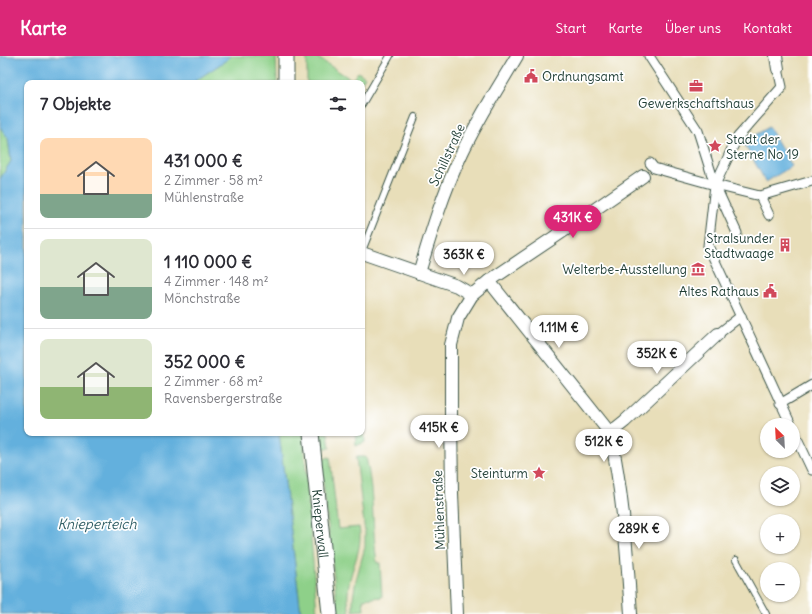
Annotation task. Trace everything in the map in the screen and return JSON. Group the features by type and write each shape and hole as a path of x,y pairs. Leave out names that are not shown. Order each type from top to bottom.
{"street":[{"path":"286,56 286,80"},
{"name":"Schillstraße","path":"418,273 445,194 461,154 480,118 517,56"},
{"path":"649,56 698,131 715,185 737,233"},
{"path":"779,60 782,87 737,138 715,185 708,246 787,418"},
{"name":"Mühlenstraße","path":"458,614 452,493 451,345 458,318 472,295 489,281 643,176 652,166 715,185"},
{"path":"715,185 760,196 812,181"},
{"path":"760,196 769,216"},
{"path":"365,253 457,286 472,295"},
{"path":"489,281 610,433 616,461 626,532 631,614"},
{"path":"610,433 625,421 718,334 741,316"},
{"path":"780,404 812,385"},
{"name":"Knieperwall","path":"311,436 330,614"},
{"path":"800,445 812,470"}],"lane":[{"path":"365,99 390,56"},
{"path":"365,244 415,117"},
{"path":"736,560 766,614"}],"green space":[{"path":"230,56 276,56 277,80 196,80 228,59"},
{"path":"307,56 319,56 318,58 352,80 307,80"},
{"path":"358,72 365,77 363,80 352,80"},
{"path":"0,127 8,138 11,161 0,179"},
{"path":"279,436 303,436 317,614 301,614"},
{"path":"318,436 328,436 330,448 324,448 319,443"},
{"path":"355,436 364,436 365,442 356,446"},
{"path":"330,457 338,529 359,527 360,544 348,592 350,614 338,614 321,463 326,458"},
{"path":"356,457 366,457 369,470 374,537 377,563 380,563 382,597 363,599 364,610 353,611 353,598 356,580 365,547 365,533"}],"water":[{"name":"Knieperteich","path":"0,56 230,56 228,59 196,80 24,80 24,436 279,436 301,614 0,614 0,179 11,161 8,138 0,127"},
{"path":"769,127 792,166 766,182 743,142"}],"place":[{"name":"Ordnungsamt","path":"531,76"},
{"name":"Gewerkschaftshaus","path":"696,86"},
{"name":"Stadt der Sterne No 19","path":"715,146"},
{"name":"Stralsunder Stadtwaage","path":"785,245"},
{"name":"Welterbe-Ausstellung","path":"698,269"},
{"name":"Altes Rathaus","path":"770,291"},
{"name":"Steinturm","path":"539,473"}]}
